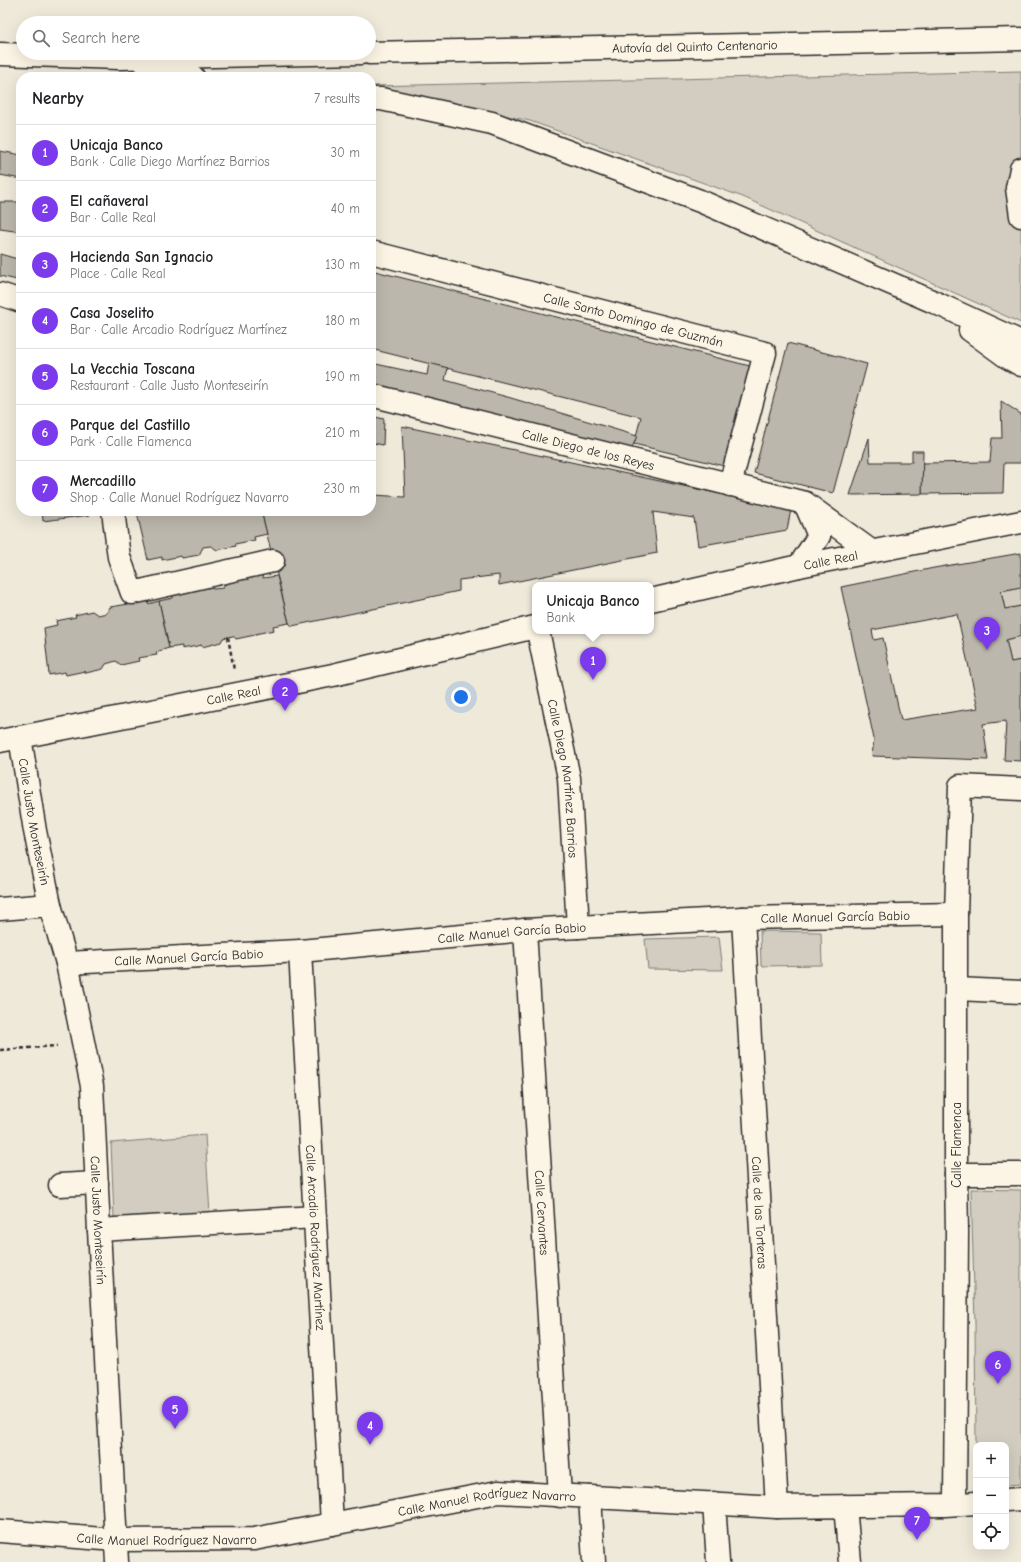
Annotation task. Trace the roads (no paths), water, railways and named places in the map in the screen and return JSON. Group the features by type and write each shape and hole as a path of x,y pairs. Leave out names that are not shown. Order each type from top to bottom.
{"main road":[{"name":"Autovía del Quinto Centenario","path":"376,53 1021,39"},
{"path":"0,54 16,55"},
{"path":"127,60 174,72"},
{"path":"376,100 492,123 700,201 934,302 1021,342"},
{"path":"1021,169 1017,188 1021,216"},
{"name":"Calle Santo Domingo de Guzmán","path":"376,253 765,353 730,485"},
{"path":"0,294 16,299"},
{"path":"934,302 1007,357 1021,365"},
{"name":"Calle Diego de los Reyes","path":"376,396 805,503 871,551"},
{"path":"799,566 819,536 805,503"},
{"path":"114,516 119,557 132,593 273,561"},
{"name":"Calle Real","path":"654,599 799,566 1013,524"},
{"name":"Calle Real","path":"10,739 333,675 532,628"},
{"name":"Calle Diego Martínez Barrios","path":"539,634 568,778 578,927"},
{"name":"Calle Justo Monteseirín","path":"10,739 34,831 50,905 67,963 92,1086 118,1562"},
{"name":"Calle Flamenca","path":"966,1503 956,1174 956,914 960,786 1021,789"},
{"path":"0,909 50,905"},
{"name":"Calle Manuel García Babio","path":"67,963 300,951 525,930 578,927 743,918 956,914"},
{"name":"Calle de las Torteras","path":"743,918 777,1507"},
{"name":"Calle Cervantes","path":"525,930 560,1496"},
{"name":"Calle Arcadio Rodríguez Martínez","path":"300,951 332,1524"},
{"path":"956,989 1021,992"},
{"path":"956,1174 1021,1174"},
{"path":"60,1185 97,1183"},
{"path":"99,1230 315,1217"},
{"name":"Calle Manuel Rodríguez Navarro","path":"0,1531 116,1540 254,1539 498,1492 777,1507 945,1505 966,1503"},
{"path":"590,1497 594,1562"},
{"path":"1009,1500 1021,1499"},
{"path":"714,1503 718,1562"},
{"path":"845,1506 850,1562"}],"place":[{"name":"Hacienda San Ignacio","path":"987,650"},
{"name":"Unicaja Banco","path":"593,680"},
{"name":"El cañaveral","path":"285,711"},
{"name":"Parque del Castillo","path":"998,1384"},
{"name":"La Vecchia Toscana","path":"175,1429"},
{"name":"Casa Joselito","path":"370,1445"},
{"name":"Mercadillo","path":"917,1540"}]}
